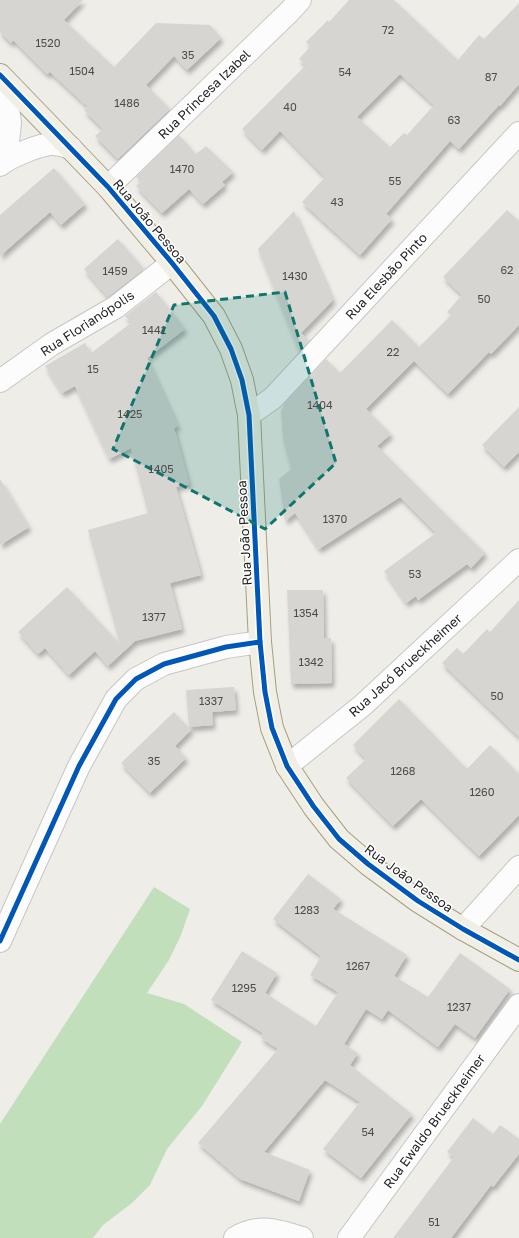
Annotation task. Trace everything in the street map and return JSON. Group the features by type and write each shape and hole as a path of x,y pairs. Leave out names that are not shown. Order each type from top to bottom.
{"main road":[{"name":"Rua João Pessoa","path":"0,75 108,187 172,263 214,316 231,350 242,380 249,415 260,642 265,692 271,721 287,766 314,807 345,844 368,864 418,901 463,929 519,960"}],"street":[{"name":"Rua Princesa Izabel","path":"108,187 300,0"},
{"path":"0,81 7,101 10,123 3,162"},
{"name":"Rua Elesbão Pinto","path":"249,415 272,398 519,133"},
{"path":"3,162 44,145 53,144 71,148"},
{"name":"Rua Florianópolis","path":"0,381 52,344 116,307 172,263"},
{"name":"Rua Jacó Brueckheimer","path":"287,766 363,705 519,560"},
{"path":"0,941 79,766 116,699 136,679 164,664 226,647 260,642"},
{"path":"463,929 519,867"},
{"name":"Rua Ewaldo Brueckheimer","path":"349,1238 519,1005"},
{"path":"235,1238 245,1232 264,1228 302,1238"}],"highlighted area":[{"path":"285,292 336,463 265,529 113,449 174,305"}],"green space":[{"path":"154,887 190,909 181,935 169,960 147,993 184,1004 242,1042 202,1106 167,1149 150,1185 132,1203 103,1225 93,1238 0,1238 0,1124"}],"building":[{"path":"0,0 83,0 64,20 114,67 156,23 210,25 221,38 187,70 174,56 146,85 170,109 118,159 95,136 103,129 84,110 88,107 50,72 47,74 13,40 11,43 0,32"},
{"path":"349,0 394,0 458,60 479,35 484,39 519,3 519,84 459,149 450,141 386,214 392,219 360,255 302,202 325,177 280,131 262,150 242,129 306,65 299,59 310,47 306,42 328,20 329,22","holes":["400,74 434,105 407,135 404,133 390,147 357,117"]},
{"path":"179,135 196,154 206,146 233,172 222,182 225,185 203,204 189,189 162,213 136,186 141,182 136,177"},
{"path":"54,168 85,204 61,225 50,212 0,256 0,215"},
{"path":"507,210 519,221 519,325 491,354 489,352 448,394 414,361 366,409 391,434 377,446 485,553 471,568 467,564 418,600 416,596 406,603 384,571 436,533 400,497 319,549 295,513 285,521 279,479 291,469 283,439 281,411 285,403 326,359 340,373 392,320 419,347 451,315 447,312 462,295 443,277"},
{"path":"294,211 333,300 301,333 309,341 299,351 258,249"},
{"path":"118,239 144,269 108,297 84,269"},
{"path":"156,292 185,329 147,358 178,426 174,428 189,484 176,487 201,575 170,583 182,629 135,641 108,666 95,651 69,675 45,648 38,654 18,632 67,587 120,644 88,530 148,513 131,448 109,459 75,386 62,393 45,366 85,343 91,353 131,323 125,316"},
{"path":"519,407 519,452 504,467 482,445"},
{"path":"0,479 29,527 0,545"},
{"path":"287,590 323,590 324,638 331,638 332,683 291,684"},
{"path":"519,600 519,737 442,663 457,648 463,654 487,629 490,632"},
{"path":"234,687 236,710 212,712 213,725 189,727 186,690"},
{"path":"399,699 467,769 490,745 519,774 519,815 479,856 421,799 393,826 346,778 366,759 353,745"},
{"path":"174,712 191,730 175,746 186,758 150,793 121,763"},
{"path":"308,874 341,899 333,909 407,955 394,976 428,997 460,953 510,989 475,1038 455,1024 438,1047 388,1010 382,1019 366,1009 344,1044 358,1053 350,1065 412,1114 361,1178 323,1149 360,1102 325,1080 264,1152 310,1170 299,1201 240,1179 198,1143 278,1049 261,1038 263,1033 211,1000 242,951 277,973 265,993 316,1026 338,992 310,975 321,956 273,919"},
{"path":"473,1118 493,1134 500,1125 519,1139 519,1154 493,1187 491,1185 451,1238 393,1238 454,1157 447,1152"}],"cycle path":[{"path":"0,75 108,187 214,316 231,349 242,380 249,415 260,642 265,692 272,728 287,766 314,807 339,839 368,864 418,901 463,929 519,960"},
{"path":"0,941 79,766 116,699 136,679 164,664 226,647 260,642"}]}
